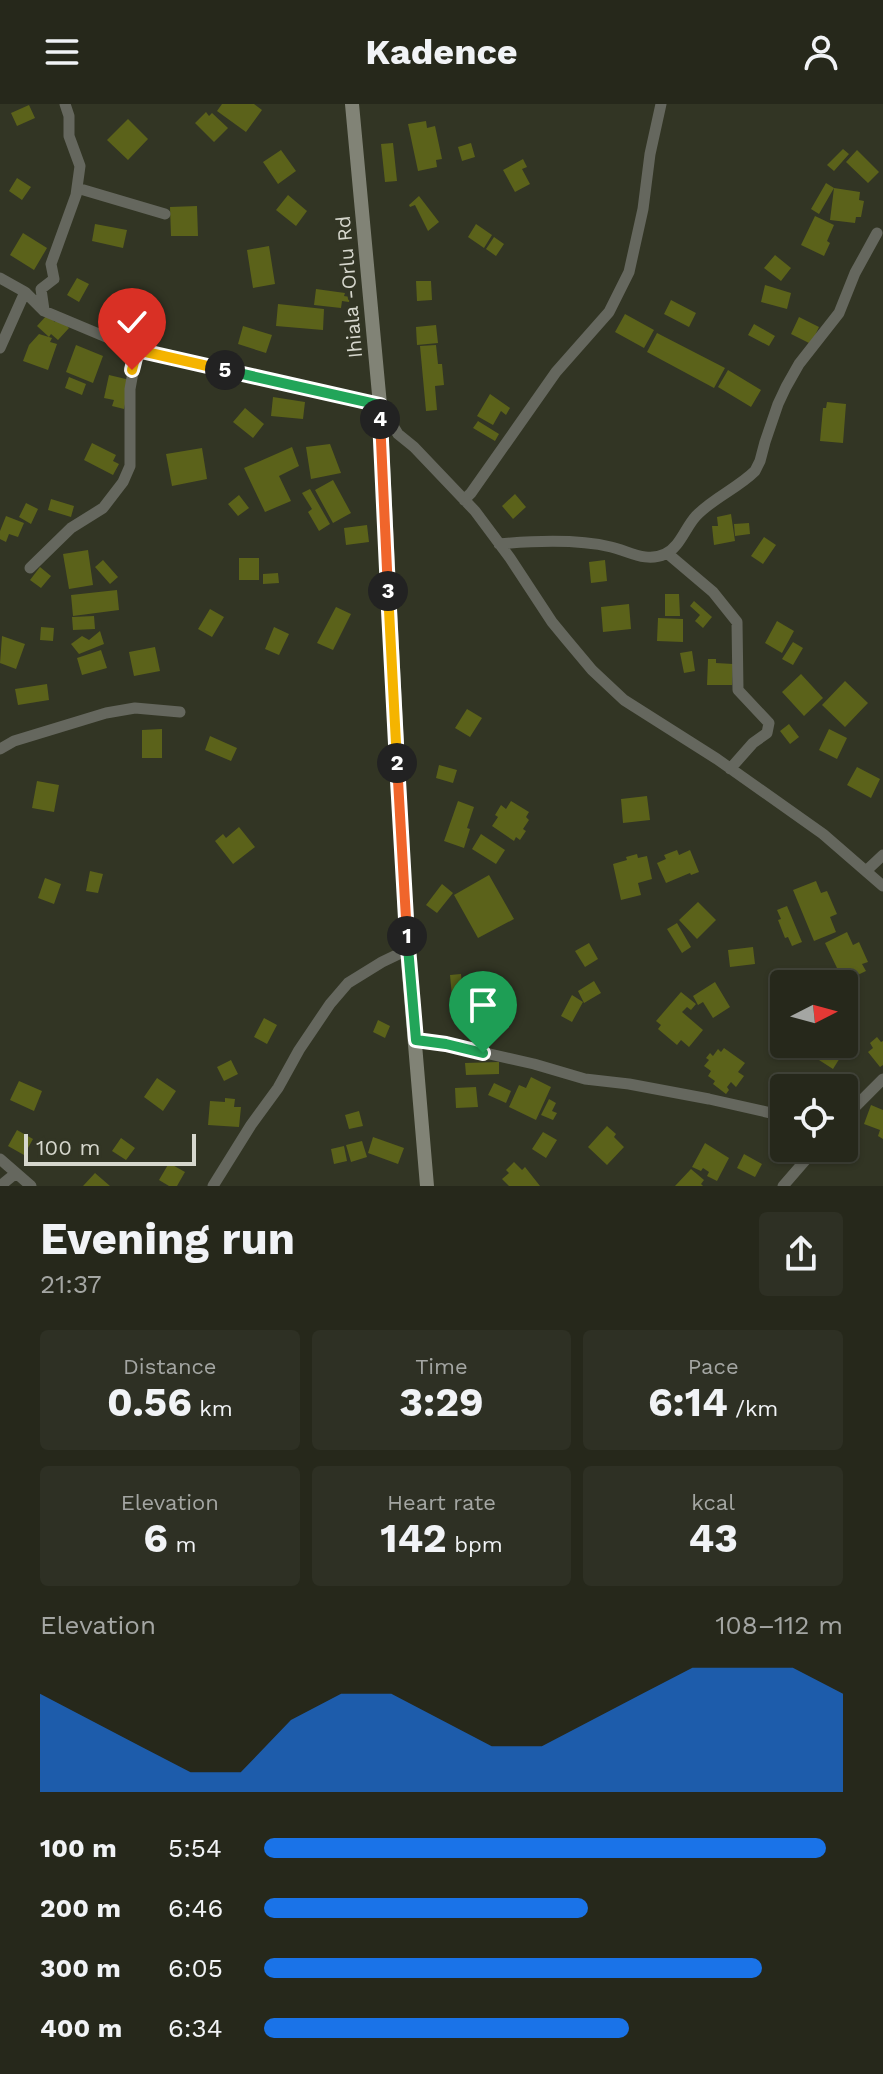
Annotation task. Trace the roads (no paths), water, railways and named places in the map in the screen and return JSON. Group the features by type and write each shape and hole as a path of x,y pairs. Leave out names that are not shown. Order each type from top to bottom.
{"main road":[{"name":"Ihiala -Orlu Rd","path":"352,104 380,405 407,950 427,1186"}],"street":[{"path":"44,311 41,289 54,279 51,264 77,188 80,166 69,136 69,116 65,104"},
{"path":"464,500 556,372 609,312 629,272 661,104"},
{"path":"77,188 165,214"},
{"path":"499,544 529,541 609,546 652,558 667,553 685,534 696,516 755,471 786,387 799,364 839,313 855,273 877,233"},
{"path":"0,278 25,292 44,311 137,350 380,405 398,434 464,500 499,544 552,622 592,670 624,700 823,834 883,886"},
{"path":"0,348 25,292"},
{"path":"30,568 71,528 103,508 123,482 130,466 130,389 137,350"},
{"path":"667,553 713,592 737,622 738,690 769,723 767,733 753,743 730,769"},
{"path":"0,749 106,713 135,708 180,712"},
{"path":"866,871 883,855"},
{"path":"213,1186 330,1004 348,983 407,950"},
{"path":"416,1040 534,1064 585,1079 656,1089 770,1113"},
{"path":"858,1104 883,1079"},
{"path":"0,1159 31,1186"},
{"path":"783,1186 804,1162"},
{"path":"0,1186 16,1173"}]}
